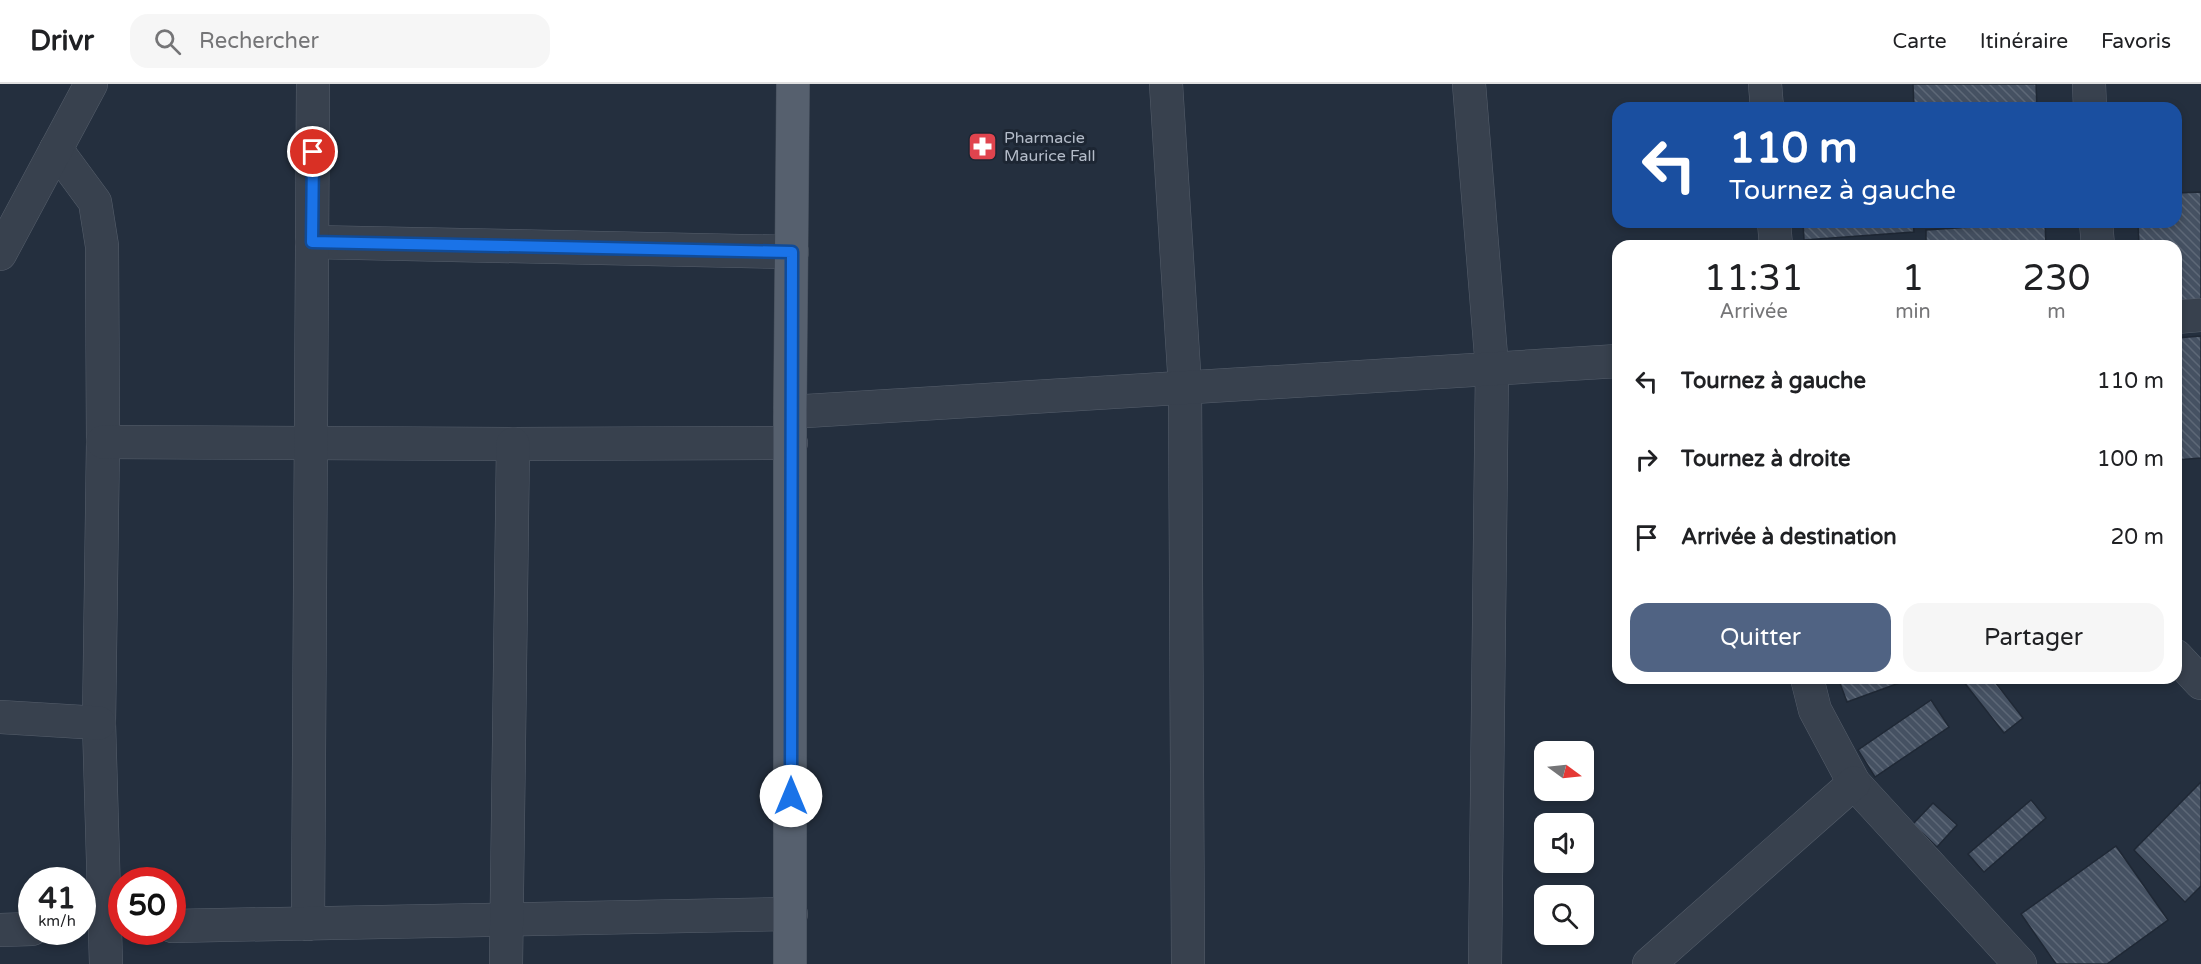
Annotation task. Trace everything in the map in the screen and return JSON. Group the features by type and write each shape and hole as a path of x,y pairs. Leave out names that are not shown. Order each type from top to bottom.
{"main road":[{"path":"790,964 793,84"}],"street":[{"path":"0,255 91,84"},
{"path":"308,924 313,84"},
{"path":"1166,84 1185,387 1188,964"},
{"path":"1469,84 1492,368 1485,964"},
{"path":"1765,84 1766,102"},
{"path":"2089,84 2090,102"},
{"path":"56,149 95,202 102,246 103,442 99,723 103,928 106,964"},
{"path":"312,242 792,252"},
{"path":"2182,317 2201,315"},
{"path":"103,442 513,444 791,428 1185,387 1612,360"},
{"path":"506,964 513,444"},
{"path":"2182,662 2201,683"},
{"path":"1808,684 1815,710 1854,783 2020,964"},
{"path":"0,717 99,723"},
{"path":"1649,964 1854,783"},
{"path":"186,926 791,914"},
{"path":"0,930 18,929"}],"building":[{"path":"1913,84 2036,84 2037,102 1914,102"},
{"path":"2201,192 2201,303 2182,303 2182,240 2139,240 2138,228 2182,228 2182,193"},
{"path":"1803,228 1914,228 1914,232 1804,240"},
{"path":"2045,228 2046,240 1926,240 1926,230"},
{"path":"2201,336 2201,458 2182,460 2182,338"},
{"path":"1840,684 1896,684 1847,702"},
{"path":"1965,684 1997,684 2023,718 2004,733"},
{"path":"1931,700 1949,727 1875,777 1858,750"},
{"path":"2201,782 2201,886 2185,902 2134,850"},
{"path":"2031,800 2046,818 1984,872 1968,854"},
{"path":"1933,803 1957,825 1937,847 1913,824"},
{"path":"2116,846 2168,920 2107,964 2056,964 2021,914"}],"place":[{"name":"Pharmacie Maurice Fall","path":"983,146"}],"route":[{"path":"313,152 312,242 792,252 791,796"}]}
